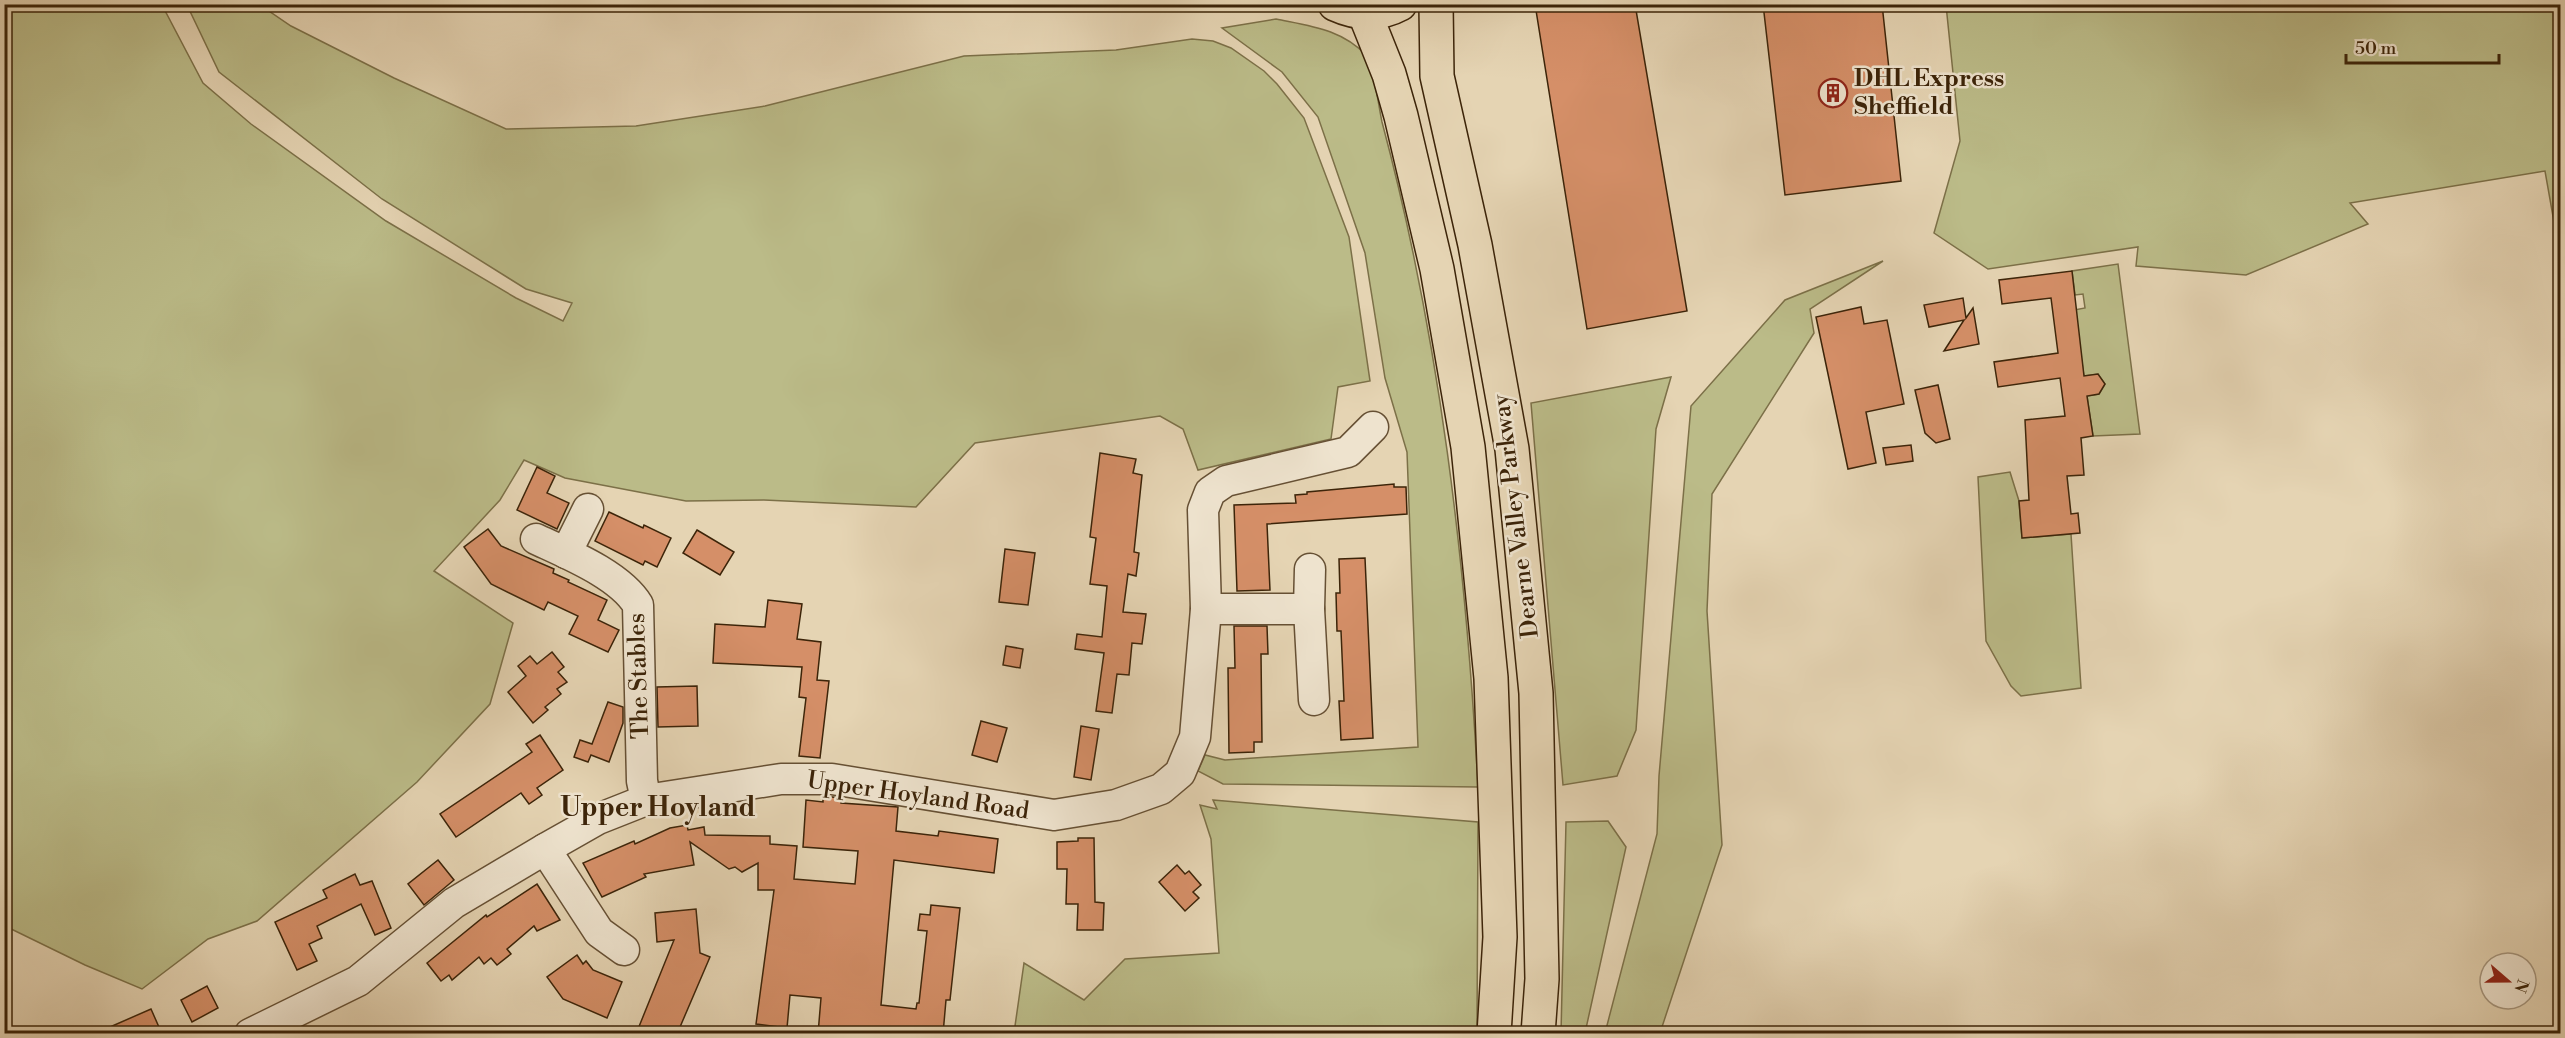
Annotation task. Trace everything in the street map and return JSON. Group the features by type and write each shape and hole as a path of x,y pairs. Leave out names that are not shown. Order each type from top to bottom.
{"highway":[{"path":"1350,9 1392,9 1400,4"},
{"name":"Dearne Valley Parkway","path":"1436,4 1437,76 1475,245 1512,450 1536,693 1542,979 1538,1034"},
{"name":"Dearne Valley Parkway","path":"1350,9 1389,75 1401,116 1437,269 1468,447 1491,678 1500,937 1494,1034"}],"street":[{"name":"Upper Hoyland Road","path":"250,1034 358,981 454,903 598,819 646,800 781,778 832,779 1054,815 1116,805 1161,789 1180,773 1195,737 1206,609 1203,510 1210,492 1226,481 1348,452 1373,428"},
{"path":"566,553 588,509"},
{"name":"The Stables","path":"536,539 566,553 630,593 638,605 642,781 646,800"},
{"path":"1310,568 1309,609 1314,700"},
{"path":"1206,609 1309,609"},
{"path":"545,849 599,932 624,950"}],"green space":[{"path":"4,5 162,5 203,83 251,124 386,221 516,298 563,321 572,303 526,289 382,199 219,72 187,5 260,5 291,26 394,78 506,129 636,126 765,106 964,56 1116,50 1192,39 1213,41 1231,48 1264,71 1304,118 1349,237 1370,381 1338,387 1331,439 1198,470 1183,429 1160,416 975,443 916,507 764,500 686,501 565,478 524,460 500,500 434,571 513,623 490,704 417,782 257,921 208,939 142,989 85,965 5,926"},
{"path":"1946,5 2560,5 2560,256 2545,171 2350,203 2368,224 2246,275 2136,266 2138,247 1988,269 1934,233 1960,141"},
{"path":"1276,19 1336,34 1367,56 1371,67 1420,286 1435,369 1458,535 1478,787 1223,784 1198,771 1205,755 1225,760 1418,747 1407,452 1385,378 1365,253 1318,117 1282,72 1222,28"},
{"path":"1883,261 1810,309 1814,333 1712,494 1707,611 1722,845 1660,1033 1605,1033 1657,834 1659,776 1691,406 1785,300"},
{"path":"2118,264 2140,434 2093,436 2087,396 2099,394 2105,384 2098,374 2084,376 2074,310 2085,308 2083,294 2075,295 2072,271"},
{"path":"1671,377 1656,429 1636,730 1617,776 1563,785 1531,403"},
{"path":"2010,472 2019,501 2022,538 2071,534 2081,688 2021,696 2011,686 1986,641 1978,477"},
{"path":"1213,800 1478,822 1477,1033 1014,1033 1024,963 1084,1000 1125,959 1219,953 1211,839 1200,805 1217,809"},
{"path":"1608,821 1626,847 1585,1033 1561,1033 1566,822"}],"building":[{"path":"1535,4 1635,4 1687,311 1587,329"},
{"name":"DHL Express Sheffield","path":"1763,4 1882,4 1901,181 1785,195"},
{"path":"2072,271 2084,376 2098,374 2105,384 2099,394 2087,396 2093,436 2081,438 2084,475 2067,476 2071,514 2078,513 2080,533 2022,538 2019,501 2029,500 2025,420 2065,416 2060,378 1998,387 1994,362 2058,353 2051,298 2002,304 1999,280"},
{"path":"1963,298 1966,318 1973,308 1979,344 1944,351 1964,320 1929,327 1924,305"},
{"path":"1861,307 1864,324 1887,320 1904,404 1866,412 1876,463 1848,469 1816,317"},
{"path":"1938,385 1950,439 1936,443 1925,433 1915,390"},
{"path":"1911,445 1913,461 1886,465 1883,448"},
{"path":"1100,453 1136,459 1133,473 1142,475 1134,552 1139,553 1136,576 1128,574 1123,612 1146,614 1142,644 1132,643 1129,675 1117,674 1112,713 1096,711 1104,653 1075,649 1077,634 1102,637 1107,586 1090,584 1096,538 1090,537"},
{"path":"537,467 555,476 547,493 569,503 557,529 517,510"},
{"path":"1394,484 1394,487 1406,487 1407,514 1267,524 1270,590 1237,591 1234,505 1296,503 1295,495 1307,494 1307,492"},
{"path":"609,512 671,538 657,567 645,561 643,565 595,541"},
{"path":"488,529 501,546 554,569 553,573 569,580 568,582 607,600 598,620 619,630 608,652 569,634 578,616 548,602 544,610 491,584 464,547"},
{"path":"697,530 734,552 720,575 683,553"},
{"path":"1005,549 1035,553 1028,605 999,602"},
{"path":"1365,558 1373,738 1341,740 1339,701 1344,701 1341,631 1337,631 1336,593 1340,593 1339,559"},
{"path":"768,600 802,604 797,639 821,642 817,680 829,681 820,758 799,756 806,698 799,697 802,667 713,663 715,624 765,627"},
{"path":"1234,626 1267,626 1268,654 1261,654 1262,742 1254,742 1254,752 1229,753 1228,668 1235,668"},
{"path":"1006,646 1023,649 1020,668 1003,665"},
{"path":"552,652 564,667 558,672 567,682 557,689 561,694 545,707 548,710 533,723 508,692 526,676 518,666 530,656 537,664"},
{"path":"697,686 698,726 658,727 657,687"},
{"path":"608,702 623,707 623,723 609,762 591,755 588,762 574,757 580,740 592,744"},
{"path":"981,721 1007,728 997,762 972,755"},
{"path":"1081,726 1099,729 1091,780 1074,777"},
{"path":"540,735 563,770 537,788 542,795 529,804 521,793 456,837 440,814 532,752 526,744"},
{"path":"823,796 841,798 841,803 898,807 896,831 938,836 939,831 998,839 994,873 894,860 881,1005 916,1009 919,1003 927,931 918,930 920,914 930,915 931,905 960,908 950,1000 946,1000 943,1034 880,1028 878,1034 818,1034 821,998 790,995 787,1028 756,1024 774,890 758,890 758,863 742,872 735,867 729,869 690,842 694,865 644,874 646,877 602,897 583,863 634,841 635,844 670,828 687,825 688,830 704,827 705,835 770,836 770,844 797,846 794,879 855,884 858,851 803,847 806,800 823,802"},
{"path":"1078,838 1094,838 1095,902 1104,903 1103,930 1077,930 1078,904 1066,904 1067,869 1057,869 1057,842 1078,841"},
{"path":"438,860 454,880 424,905 408,884"},
{"path":"1177,865 1185,874 1189,871 1201,885 1193,892 1199,898 1185,911 1159,882"},
{"path":"355,874 360,885 372,881 391,928 375,935 361,904 317,926 322,938 309,944 317,961 297,970 275,922 327,898 323,890"},
{"path":"537,884 560,920 537,931 534,926 507,949 511,954 497,965 491,958 484,964 479,957 452,980 449,975 441,981 427,963 486,915 487,917"},
{"path":"696,909 700,953 710,957 677,1034 636,1034 674,940 657,942 655,913"},
{"path":"577,955 583,964 586,961 593,970 622,982 607,1018 563,999 547,977"},
{"path":"207,986 218,1008 192,1022 181,1000"},
{"path":"151,1009 162,1034 94,1034"}],"place":[{"name":"DHL Express Sheffield","path":"1833,93"}],"district":[{"name":"Upper Hoyland","path":"658,808"}]}
